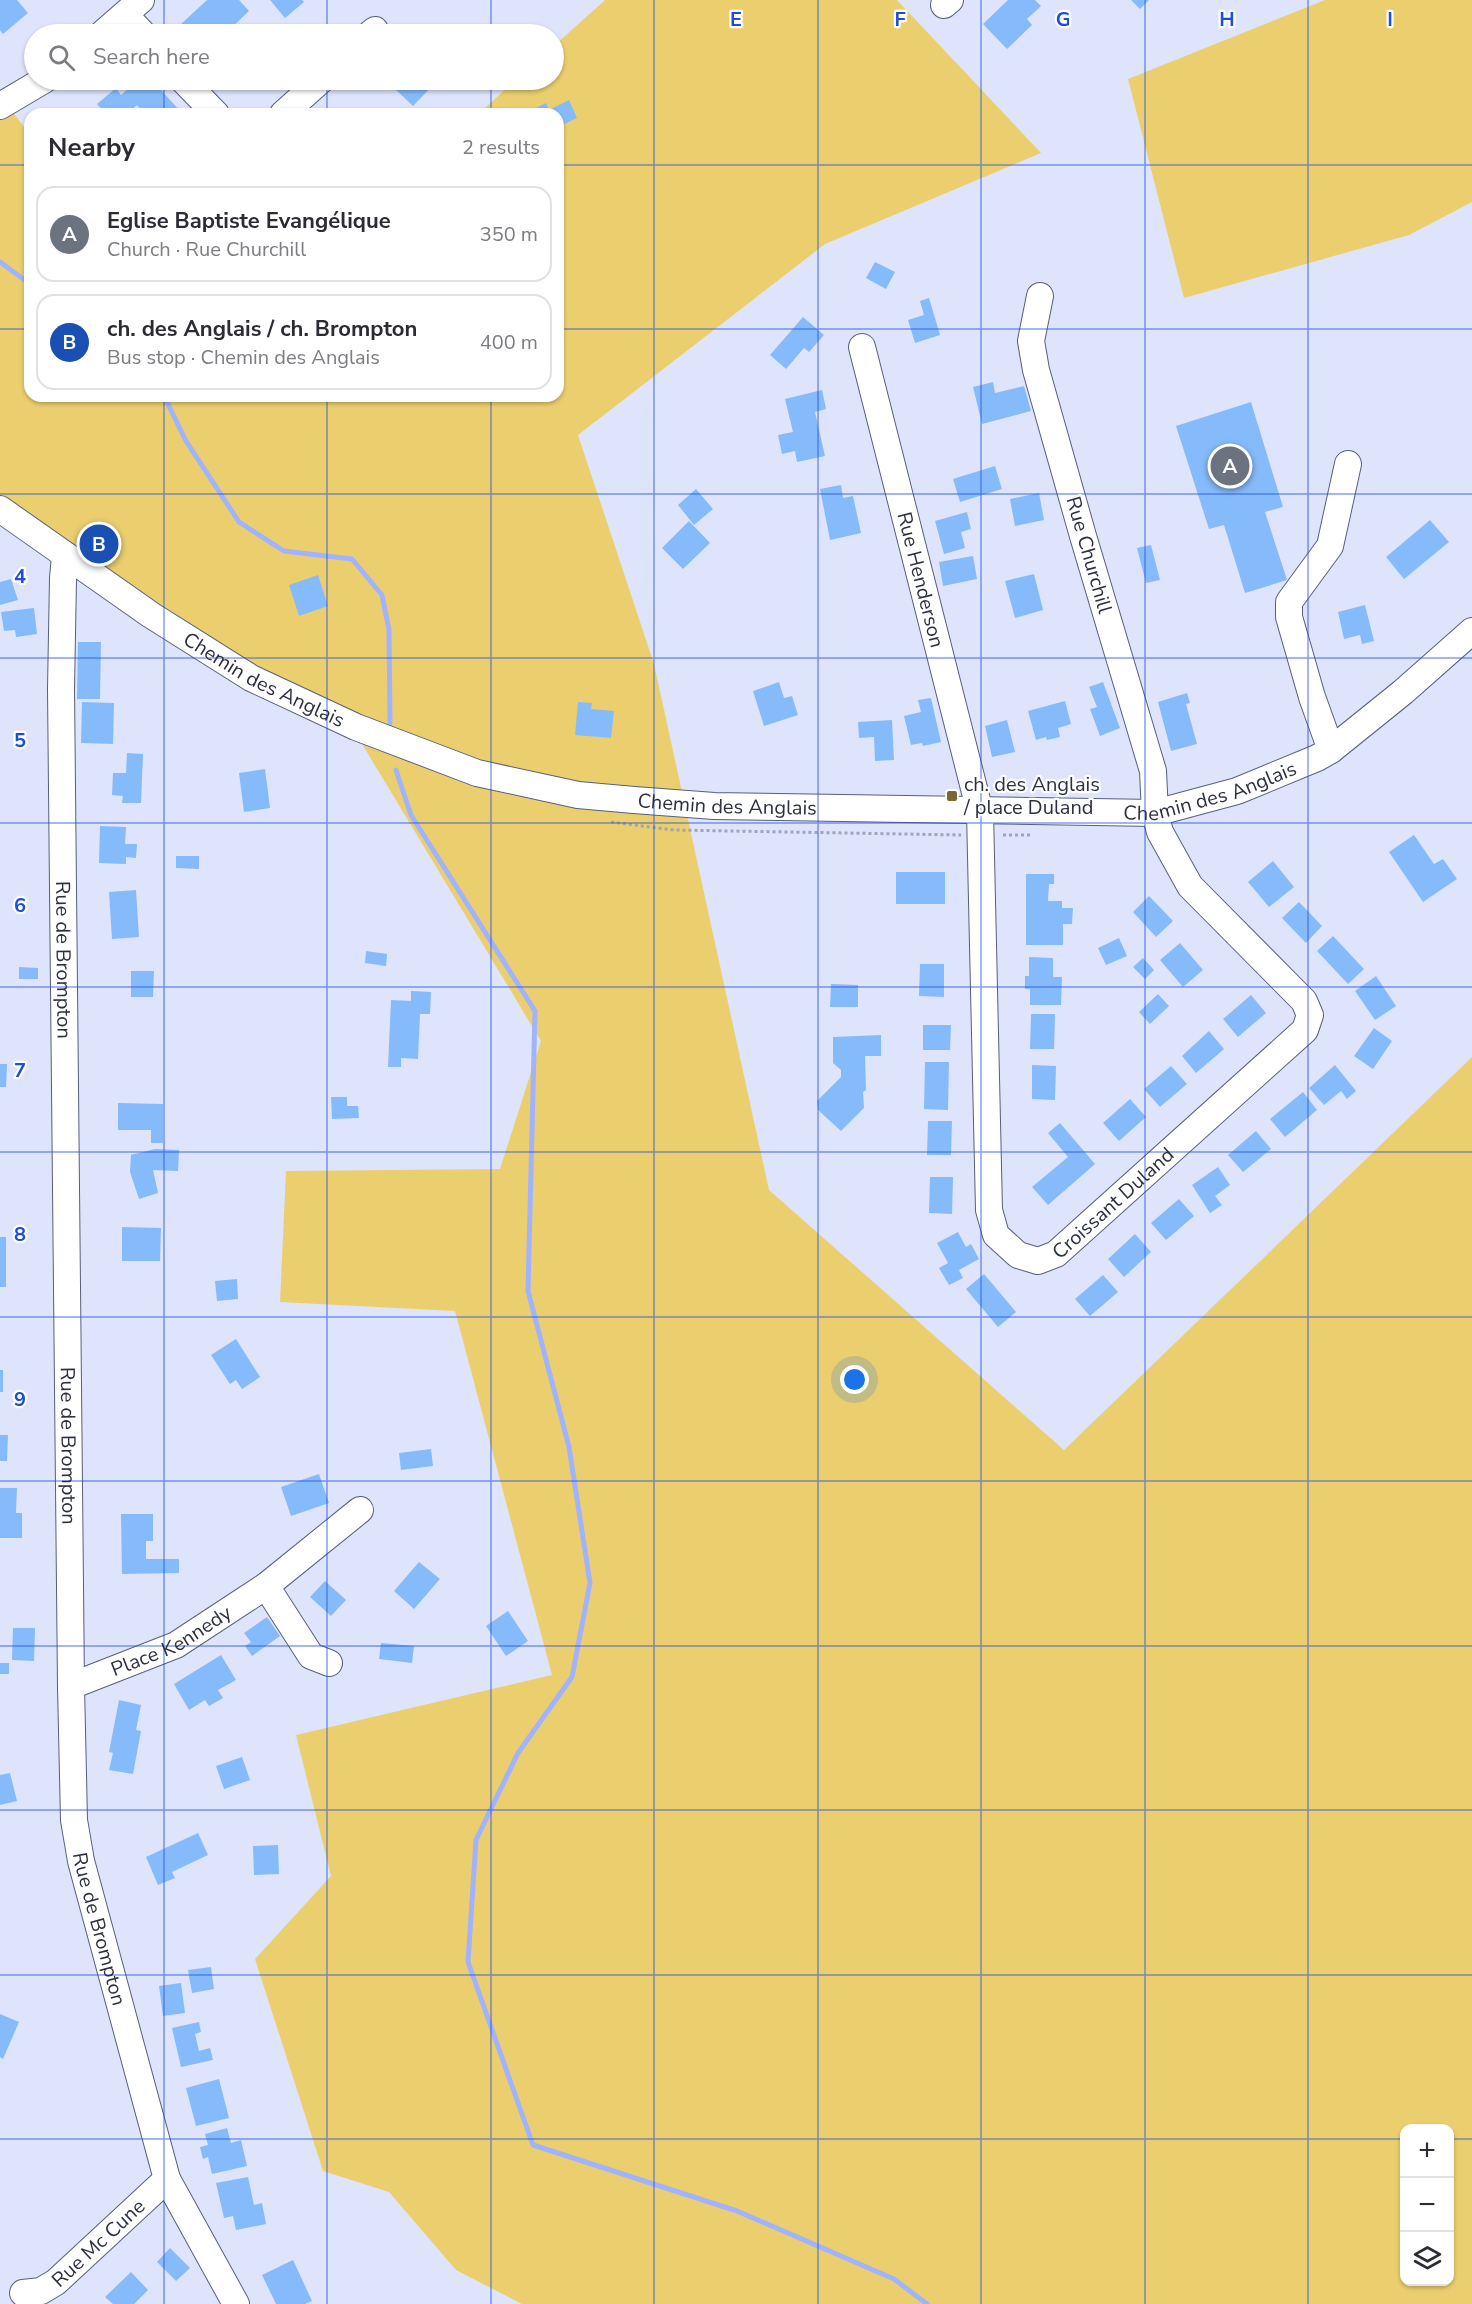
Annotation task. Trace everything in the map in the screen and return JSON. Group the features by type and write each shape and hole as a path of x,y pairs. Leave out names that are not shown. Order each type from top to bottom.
{"street":[{"path":"113,24 133,7 139,24"},
{"path":"0,106 27,90"},
{"path":"193,90 210,108"},
{"path":"290,108 310,90"},
{"name":"Rue Churchill","path":"1040,296 1031,341 1036,370 1153,771 1155,813"},
{"name":"Rue Henderson","path":"862,347 980,812"},
{"path":"1331,750 1291,627 1288,602 1330,546 1348,464"},
{"name":"Chemin des Anglais","path":"0,509 151,615 251,678 356,727 477,773 578,795 633,800 714,806 1155,813 1237,791 1331,750 1403,692 1472,631"},
{"name":"Rue de Brompton","path":"65,556 61,700 74,1820 81,1861 167,2179 236,2304"},
{"name":"Croissant Duland","path":"980,812 989,1210 996,1235 1018,1255 1038,1261 1056,1254 1305,1030 1310,1014 1304,1001 1190,886 1160,832 1155,813"},
{"name":"Place Kennedy","path":"71,1686 176,1645 266,1586 360,1510"},
{"path":"266,1586 311,1656 329,1663"},
{"name":"Rue Mc Cune","path":"23,2292 41,2291 56,2283 167,2179"}],"shaded area":[{"path":"605,0 897,0 1041,153 825,244 578,435 654,664 769,1190 1064,1450 1472,1057 1472,2304 522,2304 456,2270 389,2192 323,2171 255,1959 331,1876 296,1735 552,1675 455,1311 280,1302 286,1171 500,1169 541,1041 350,724 83,562 0,500 0,95 24,127 24,402 564,402 564,108 485,108 505,90 564,90 564,37"},
{"path":"1325,0 1472,0 1472,202 1409,235 1184,298 1128,79"}],"building":[{"path":"0,0 17,0 28,13 3,34 0,30"},
{"path":"207,0 239,0 249,11 235,24 181,24"},
{"path":"270,0 302,0 304,2 285,18"},
{"path":"1008,0 1035,0 1041,6 1027,19 1032,25 1007,49 983,24"},
{"path":"1131,0 1149,0 1140,9"},
{"path":"114,90 117,90 121,95 127,90 161,90 177,108 140,108 137,105 134,108 101,108 97,104"},
{"path":"396,90 428,90 413,106"},
{"path":"569,100 577,118 564,124 564,108 553,108"},
{"path":"546,103 548,108 536,108"},
{"path":"875,262 895,272 886,289 866,278"},
{"path":"929,298 940,335 915,343 908,320 924,315 920,301"},
{"path":"803,317 824,335 809,352 804,348 786,369 770,355"},
{"path":"993,382 995,393 1024,386 1031,411 982,424 973,387"},
{"path":"822,390 826,409 815,412 825,456 797,462 795,451 782,454 778,435 793,432 785,399"},
{"path":"1251,402 1283,507 1265,512 1287,580 1245,593 1224,525 1209,529 1176,426"},
{"path":"995,466 1002,489 960,502 953,479"},
{"path":"841,485 843,498 853,496 861,533 830,540 820,489"},
{"path":"696,489 713,509 694,525 678,505"},
{"path":"1039,493 1044,520 1015,526 1010,499"},
{"path":"967,512 971,529 961,532 965,548 944,554 935,521"},
{"path":"1430,520 1449,542 1404,579 1386,557"},
{"path":"689,521 710,543 683,569 662,548"},
{"path":"1151,545 1160,580 1146,583 1137,548"},
{"path":"973,556 977,579 943,586 939,562"},
{"path":"1034,574 1043,610 1015,618 1005,581"},
{"path":"318,575 328,606 299,616 289,585"},
{"path":"11,579 18,600 0,605 0,582"},
{"path":"1365,605 1374,641 1362,644 1360,635 1344,639 1338,612"},
{"path":"34,608 37,634 16,637 15,630 4,631 1,612"},
{"path":"78,642 101,642 100,699 77,699"},
{"path":"779,682 784,698 792,696 798,715 764,726 753,691"},
{"path":"1103,682 1120,728 1100,736 1090,709 1097,707 1089,687"},
{"path":"1187,693 1190,703 1186,704 1197,744 1171,751 1158,702"},
{"path":"931,698 941,742 923,746 922,743 911,745 904,716 921,712 918,700"},
{"path":"1065,701 1071,724 1058,728 1060,737 1036,740 1028,711"},
{"path":"82,702 114,703 113,744 81,743"},
{"path":"578,702 592,703 591,709 614,711 611,738 575,735"},
{"path":"892,720 894,760 875,761 874,737 859,738 858,722"},
{"path":"1007,720 1015,752 992,757 985,726"},
{"path":"127,753 143,754 141,803 122,803 123,796 112,795 113,773 126,773"},
{"path":"265,769 270,808 244,812 239,773"},
{"path":"100,826 126,827 125,844 137,844 136,858 126,857 126,864 99,863"},
{"path":"1414,835 1434,864 1443,859 1457,879 1423,902 1389,852"},
{"path":"176,856 199,856 199,869 176,868"},
{"path":"1273,861 1294,887 1269,907 1248,882"},
{"path":"896,872 945,872 945,904 896,904"},
{"path":"1026,874 1054,874 1054,884 1049,884 1048,901 1062,901 1062,908 1073,908 1072,924 1063,924 1063,945 1026,945"},
{"path":"136,890 139,937 112,939 109,892"},
{"path":"1149,896 1173,921 1156,937 1133,912"},
{"path":"1299,902 1322,926 1306,943 1282,918"},
{"path":"1333,936 1364,969 1348,984 1317,951"},
{"path":"1119,938 1127,956 1106,965 1098,948"},
{"path":"1180,943 1203,970 1183,987 1160,960"},
{"path":"366,951 387,954 386,966 365,963"},
{"path":"1029,957 1053,958 1053,977 1062,977 1061,1005 1030,1005 1030,989 1025,989 1025,976 1029,976"},
{"path":"1143,958 1154,970 1145,979 1133,967"},
{"path":"920,964 944,964 944,997 919,996"},
{"path":"19,967 38,968 38,979 19,979"},
{"path":"131,971 154,971 153,997 131,997"},
{"path":"1376,976 1396,1006 1375,1020 1355,991"},
{"path":"831,984 858,985 858,1007 830,1007"},
{"path":"411,991 431,992 430,1014 420,1014 418,1059 401,1058 401,1067 388,1067 391,1000 411,1001"},
{"path":"1158,994 1169,1006 1150,1024 1139,1012"},
{"path":"1251,995 1266,1013 1238,1037 1223,1019"},
{"path":"1031,1014 1055,1014 1054,1049 1030,1049"},
{"path":"923,1025 951,1025 950,1050 923,1050"},
{"path":"1374,1028 1392,1041 1373,1069 1354,1056"},
{"path":"1209,1031 1224,1049 1196,1073 1182,1056"},
{"path":"881,1035 881,1056 865,1056 864,1108 841,1131 818,1110 817,1101 841,1077 841,1070 833,1063 833,1037"},
{"path":"925,1062 949,1062 948,1110 924,1109"},
{"path":"0,1064 7,1064 6,1087 0,1087"},
{"path":"1032,1065 1056,1066 1055,1100 1032,1099"},
{"path":"1335,1065 1356,1091 1347,1099 1341,1091 1324,1105 1309,1088"},
{"path":"1171,1066 1187,1084 1160,1107 1144,1089"},
{"path":"1303,1092 1317,1110 1285,1137 1270,1119"},
{"path":"331,1097 347,1097 347,1106 358,1106 359,1118 332,1119"},
{"path":"1130,1099 1146,1117 1119,1141 1103,1123"},
{"path":"118,1103 163,1104 163,1143 151,1143 151,1130 118,1130"},
{"path":"928,1121 952,1121 951,1155 927,1155"},
{"path":"1060,1123 1095,1164 1048,1205 1032,1187 1068,1157 1048,1133"},
{"path":"1256,1131 1271,1149 1243,1172 1228,1155"},
{"path":"155,1149 179,1150 178,1171 153,1170 158,1193 139,1199 130,1172 131,1155"},
{"path":"1218,1167 1230,1185 1215,1196 1222,1205 1210,1213 1192,1185"},
{"path":"930,1177 953,1177 952,1214 929,1213"},
{"path":"1179,1199 1194,1216 1166,1240 1151,1223"},
{"path":"122,1227 161,1228 160,1261 122,1261"},
{"path":"958,1232 966,1247 971,1244 979,1259 959,1270 963,1278 949,1285 939,1268 948,1263 937,1243"},
{"path":"1135,1234 1151,1252 1124,1277 1108,1259"},
{"path":"0,1237 6,1237 6,1287 0,1287"},
{"path":"984,1274 1016,1312 998,1327 966,1289"},
{"path":"1103,1275 1118,1292 1090,1316 1075,1299"},
{"path":"237,1279 238,1299 217,1301 215,1281"},
{"path":"236,1339 260,1377 242,1389 236,1380 230,1384 211,1355"},
{"path":"0,1370 3,1370 3,1392 0,1392"},
{"path":"0,1435 8,1435 7,1461 0,1461"},
{"path":"431,1449 433,1466 401,1470 399,1453"},
{"path":"319,1474 329,1503 291,1516 281,1487"},
{"path":"0,1488 17,1488 16,1513 22,1513 22,1538 0,1538"},
{"path":"121,1514 153,1514 153,1541 146,1541 146,1559 179,1559 179,1573 122,1574"},
{"path":"419,1562 440,1579 414,1609 394,1591"},
{"path":"325,1581 346,1600 331,1616 310,1597"},
{"path":"508,1611 528,1641 506,1656 486,1626"},
{"path":"267,1617 280,1636 252,1656 245,1646 251,1642 244,1633"},
{"path":"13,1628 35,1628 34,1661 12,1660"},
{"path":"381,1643 414,1646 412,1663 379,1659"},
{"path":"221,1655 236,1680 218,1690 223,1698 209,1706 205,1700 189,1710 174,1684"},
{"path":"0,1663 9,1663 9,1674 0,1674"},
{"path":"119,1700 141,1705 136,1730 141,1731 133,1774 109,1770 113,1753 109,1752"},
{"path":"242,1757 250,1780 224,1789 216,1766"},
{"path":"10,1773 17,1801 0,1805 0,1775"},
{"path":"198,1833 208,1855 172,1872 175,1878 158,1885 146,1857"},
{"path":"278,1845 279,1874 254,1875 253,1846"},
{"path":"211,1967 214,1989 192,1993 188,1970"},
{"path":"181,1983 185,2013 163,2016 159,1986"},
{"path":"0,2014 19,2022 3,2059 0,2057"},
{"path":"199,2022 201,2032 195,2034 199,2051 210,2048 213,2060 181,2067 172,2028"},
{"path":"219,2079 229,2118 196,2126 186,2088"},
{"path":"227,2128 231,2143 241,2140 247,2166 212,2174 208,2157 203,2159 200,2147 208,2145 205,2134"},
{"path":"248,2177 254,2205 262,2203 266,2224 236,2230 233,2216 224,2218 216,2183"},
{"path":"170,2248 190,2268 176,2281 157,2262"},
{"path":"293,2260 312,2301 305,2304 276,2304 262,2275"},
{"path":"131,2272 148,2290 134,2304 113,2304 105,2297"}],"waterway":[{"path":"0,262 24,280"},
{"path":"167,402 186,441 239,522 284,551 352,559 382,595 389,630 390,723"},
{"path":"396,770 411,815 535,1011 528,1291 569,1447 590,1583 572,1677 518,1753 476,1840 468,1962 533,2145 737,2211 894,2279 927,2304"}],"place":[{"name":"Eglise Baptiste Evangélique","path":"1230,466"},
{"name":"ch. des Anglais / ch. Brompton","path":"99,544"},
{"name":"ch. des Anglais / place Duland","path":"952,796"}]}
